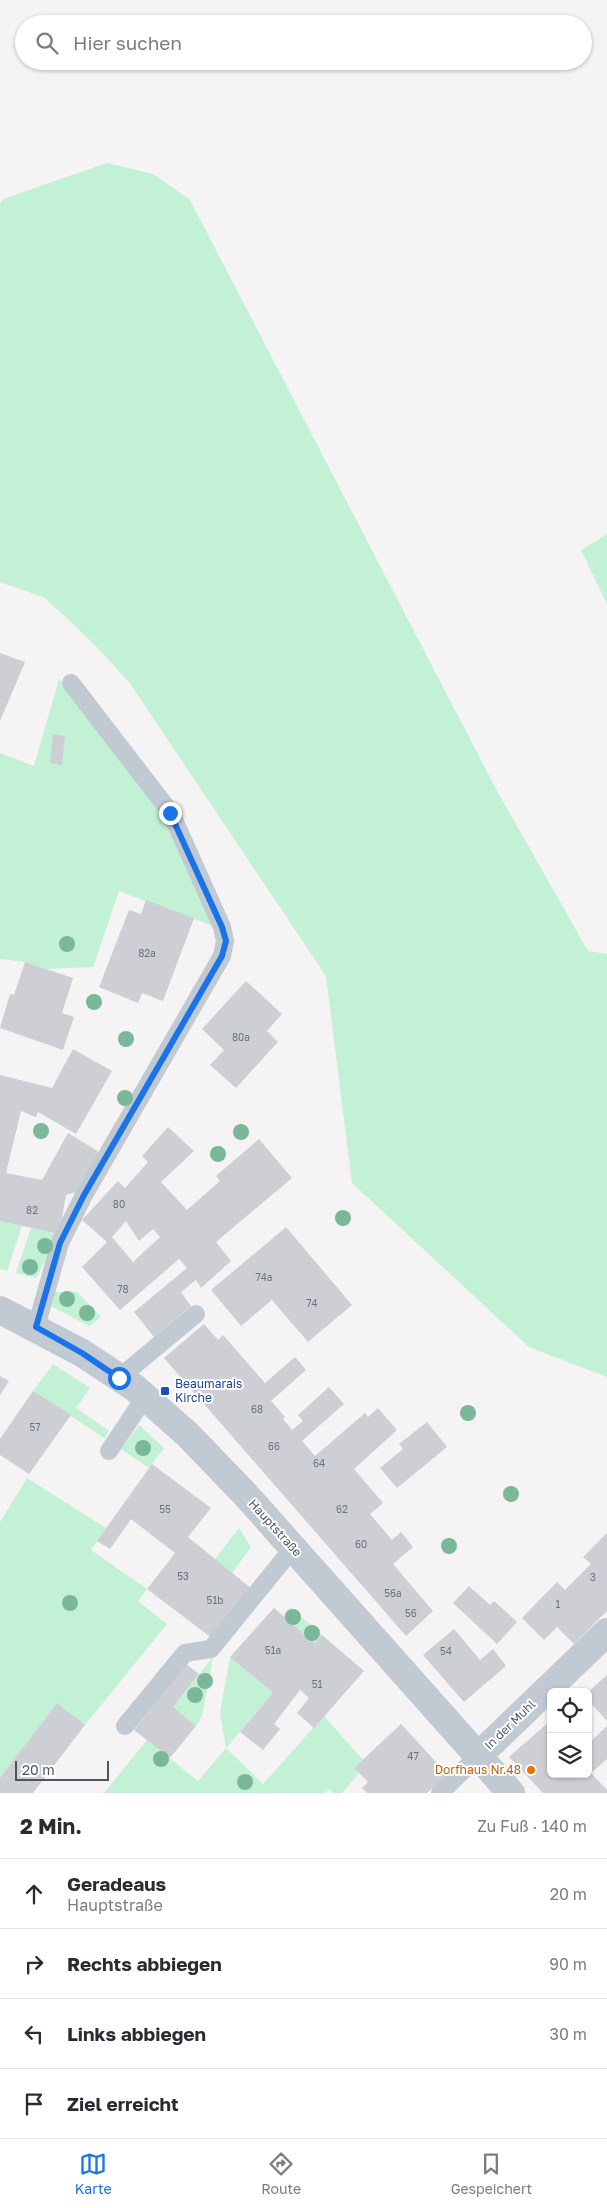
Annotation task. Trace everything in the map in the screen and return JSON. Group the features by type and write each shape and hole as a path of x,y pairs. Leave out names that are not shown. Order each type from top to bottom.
{"street":[{"name":"Hauptstraße","path":"0,1310 36,1327 82,1353 145,1397 188,1434 293,1548 511,1793"},
{"name":"In der Muhl","path":"478,1756 607,1632"}],"lane":[{"path":"36,1327 64,1235 84,1195 222,956 226,941 222,927 170,813 71,683"},
{"path":"119,1378 196,1314"},
{"path":"109,1451 145,1397"},
{"path":"126,1726 185,1652 211,1649 293,1548"},
{"path":"440,1793 478,1756"}],"green space":[{"path":"107,163 153,174 190,200 496,789 588,951 607,954 607,1377 529,1347 352,1183 326,976 129,682 93,643 45,598 0,582 0,204 3,199"},
{"path":"607,534 607,604 581,550"},
{"path":"59,679 166,819 213,926 119,891 93,967 46,969 25,962 0,959 0,753 34,766"},
{"path":"0,1221 22,1226 7,1271 0,1269"},
{"path":"31,1228 59,1234 36,1278 16,1273"},
{"path":"55,1292 77,1292 101,1317 89,1326 51,1306"},
{"path":"53,1364 90,1388 76,1408 109,1431 104,1438 33,1391"},
{"path":"139,1425 164,1448 149,1468 121,1449"},
{"path":"27,1478 106,1528 91,1550 147,1589 138,1601 167,1624 85,1725 56,1705 0,1778 0,1522"},
{"path":"239,1528 251,1547 232,1573 215,1559"},
{"path":"290,1607 322,1635 315,1643 283,1615"},
{"path":"213,1657 202,1716 196,1726 173,1707"},
{"path":"230,1657 273,1693 226,1748 220,1713"},
{"path":"324,1716 363,1760 354,1768 359,1773 342,1793 333,1793 329,1789 325,1793 104,1793 147,1740 198,1781 226,1748 263,1784"}],"building":[{"path":"0,653 25,662 0,721"},
{"path":"53,734 65,736 62,765 50,763"},
{"path":"146,900 194,918 163,1001 142,993 138,1003 99,987 129,910 141,914"},
{"path":"25,962 73,978 62,1013 74,1017 63,1050 0,1028 10,994 14,995"},
{"path":"246,981 282,1014 267,1031 278,1042 236,1088 210,1065 224,1050 202,1029"},
{"path":"73,1049 112,1071 76,1134 38,1112 36,1117 21,1111 6,1173 42,1180 68,1133 99,1152 76,1192 66,1195 59,1234 0,1221 0,1075 52,1088"},
{"path":"168,1127 194,1151 161,1182 187,1210 220,1181 216,1176 259,1139 292,1178 216,1242 231,1261 201,1288 196,1280 181,1292 191,1306 154,1337 134,1312 187,1268 179,1259 120,1310 82,1267 107,1242 82,1220 118,1181 125,1188 148,1162 142,1156","holes":["126,1221 139,1241 153,1229 160,1237 133,1262 112,1237"]},
{"path":"286,1227 352,1305 308,1342 272,1300 241,1326 211,1290"},
{"path":"204,1324 218,1340 223,1335 265,1383 295,1357 306,1370 271,1401 285,1417 283,1419 292,1430 303,1421 298,1415 329,1387 344,1404 302,1441 315,1456 365,1413 368,1417 378,1408 397,1430 354,1469 383,1503 370,1514 392,1540 401,1532 413,1547 393,1564 433,1611 406,1636 164,1358"},
{"path":"0,1376 9,1381 0,1395"},
{"path":"33,1391 71,1415 29,1474 0,1455 0,1439"},
{"path":"427,1422 447,1447 397,1488 380,1468 403,1449 399,1444"},
{"path":"152,1464 211,1508 188,1537 252,1589 213,1639 147,1589 175,1553 131,1519 110,1549 97,1541"},
{"path":"607,1533 607,1611 574,1644 557,1627 544,1640 522,1618 557,1582 565,1590 591,1564 583,1557"},
{"path":"469,1586 490,1605 494,1601 517,1622 497,1644 453,1603"},
{"path":"274,1608 315,1643 322,1635 364,1671 314,1728 297,1713 309,1698 300,1690 274,1724 280,1729 263,1750 240,1732 273,1693 230,1657"},
{"path":"454,1629 480,1660 493,1649 506,1666 464,1702 423,1655"},
{"path":"186,1664 199,1674 173,1707 196,1726 170,1758 134,1730"},
{"path":"607,1675 607,1721 592,1704 592,1688"},
{"path":"57,1703 85,1725 33,1793 0,1793 0,1778"},
{"path":"401,1724 447,1774 427,1793 367,1793 362,1788 368,1782 354,1768"},
{"path":"547,1724 547,1778 592,1778 592,1774 607,1790 607,1793 543,1793 509,1757"},
{"path":"607,1726 607,1759 592,1772 592,1740"}],"place":[{"name":"Beaumarais Kirche","path":"165,1391"},
{"name":"Dorfhaus Nr.48","path":"531,1770"}],"route":[{"path":"119,1378 82,1353 36,1327 60,1243 84,1195 222,956 226,941 222,927 170,813"}]}
